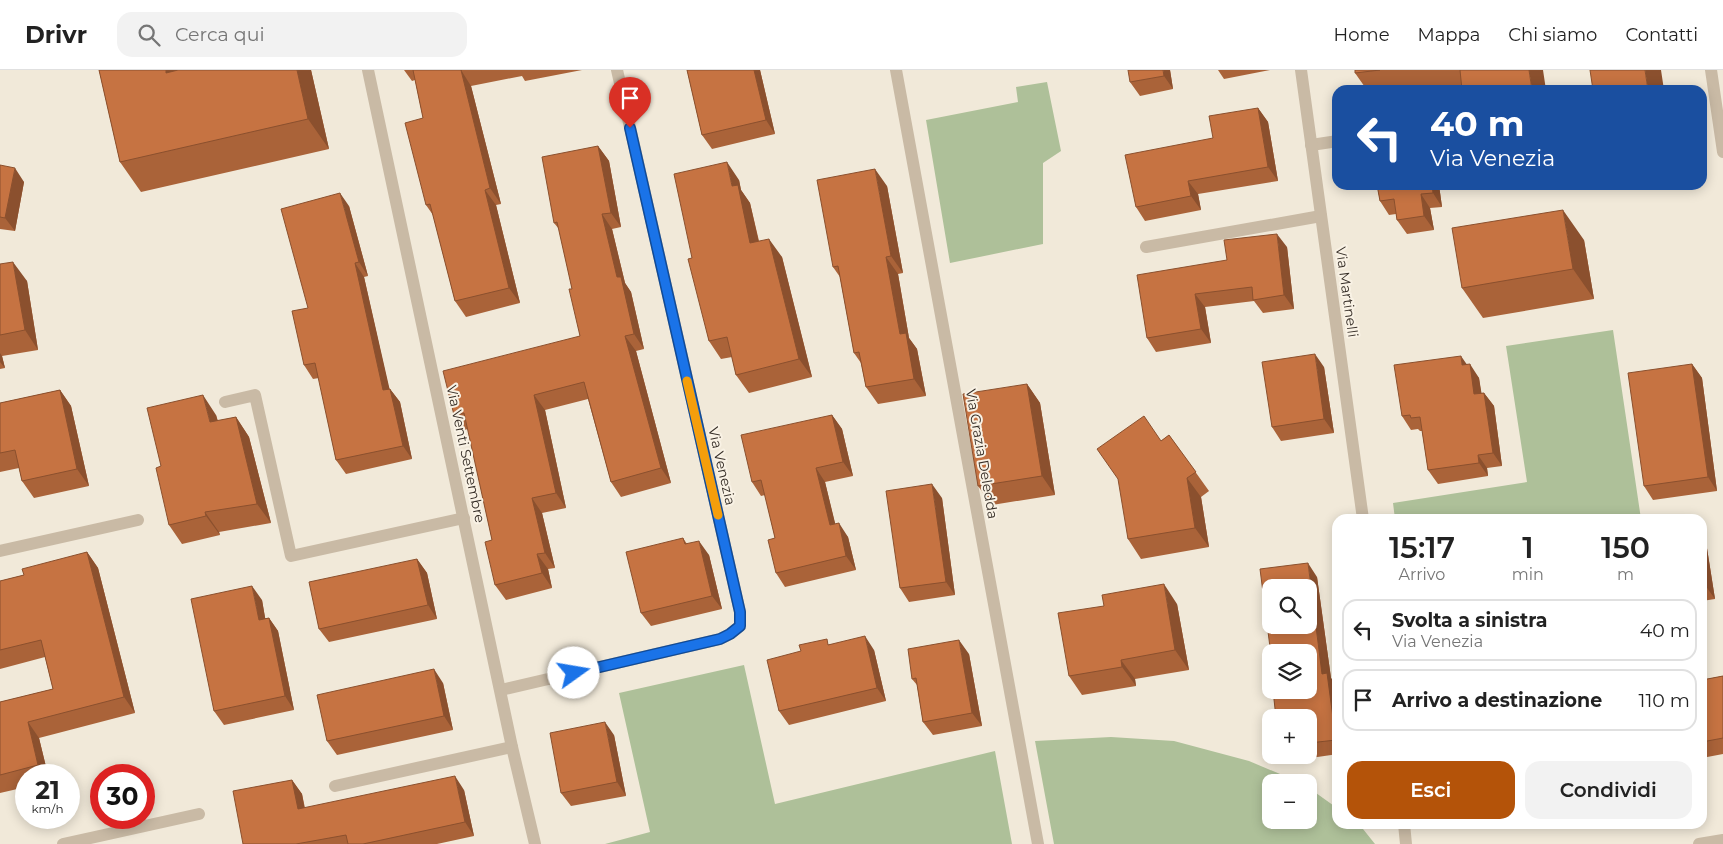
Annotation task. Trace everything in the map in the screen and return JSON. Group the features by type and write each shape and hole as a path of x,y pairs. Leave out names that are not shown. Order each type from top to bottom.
{"street":[{"name":"Via Venti Settembre","path":"368,70 512,747 535,844"},
{"name":"Via Venezia","path":"501,690 720,639 740,626 740,612 617,70"},
{"name":"Via Grazia Deledda","path":"896,70 1038,844"},
{"name":"Via Martinelli","path":"1301,70 1362,514"},
{"path":"1711,70 1723,152"},
{"path":"1311,145 1332,142"},
{"path":"1146,247 1321,216"},
{"path":"225,402 255,395 291,556 464,518"},
{"path":"0,550 138,520"},
{"path":"334,786 512,747"},
{"path":"63,844 199,814"},
{"path":"1404,829 1406,844"},
{"path":"1700,844 1723,840"}],"green space":[{"path":"1047,82 1061,151 1043,163 1043,244 950,263 926,120 1018,102 1016,87"},
{"path":"1613,330 1640,514 1394,514 1393,503 1527,482 1506,346"},
{"path":"744,665 775,804 995,751 1012,844 605,844 650,832 619,693"},
{"path":"1111,737 1174,741 1249,761 1280,774 1262,774 1262,829 1317,829 1317,794 1332,804 1332,829 1363,829 1375,844 1054,844 1035,741"}],"building":[{"path":"99,70 166,70 166,73 178,70 297,70 308,119 120,162"},
{"path":"413,70 461,70 490,188 485,190 509,288 455,301 430,204 426,205 405,123 423,118"},
{"path":"687,70 754,70 766,120 702,135"},
{"path":"1128,70 1163,70 1164,76 1130,82"},
{"path":"1355,70 1380,70 1355,73"},
{"path":"1460,70 1529,70 1531,85 1462,85"},
{"path":"1590,70 1645,70 1647,85 1592,85"},
{"path":"1258,108 1268,167 1188,181 1191,196 1136,207 1125,155 1213,138 1209,116"},
{"path":"598,146 611,213 602,214 617,277 621,277 634,334 625,336 661,468 611,482 584,382 534,395 556,493 532,498 545,553 537,554 542,573 495,585 485,542 492,540 464,413 454,415 443,371 580,336 557,222 554,223 542,157"},
{"path":"727,162 732,186 738,185 750,243 769,239 799,359 736,375 727,337 709,341 688,259 692,258 674,174"},
{"path":"0,165 15,168 5,218 0,217"},
{"path":"875,169 891,256 886,257 900,334 906,333 914,379 866,387 859,352 854,353 838,266 833,267 817,180"},
{"path":"1378,190 1433,190 1433,193 1421,194 1424,216 1397,220 1394,199 1380,201"},
{"path":"340,193 359,262 355,263 383,390 390,389 403,446 336,460 315,363 304,365 292,311 308,308 281,209"},
{"path":"1563,210 1573,269 1462,288 1452,228"},
{"path":"1277,234 1284,295 1253,300 1252,287 1195,294 1201,329 1147,338 1137,275 1227,260 1224,240"},
{"path":"13,262 25,330 0,335 0,264"},
{"path":"1315,354 1324,419 1272,427 1262,362"},
{"path":"1461,356 1462,365 1470,364 1474,394 1484,393 1493,453 1478,455 1479,463 1428,470 1420,417 1402,416 1394,365"},
{"path":"1692,364 1708,477 1644,486 1628,373"},
{"path":"1027,384 1042,476 978,486 963,394"},
{"path":"60,390 77,469 22,481 15,450 0,453 0,403"},
{"path":"203,395 210,422 236,417 257,504 205,512 206,516 169,525 156,468 161,466 147,408"},
{"path":"832,415 843,462 816,468 830,525 839,523 846,556 776,573 768,540 775,538 761,480 752,482 741,435"},
{"path":"1144,416 1161,441 1169,435 1196,472 1187,478 1195,528 1128,539 1118,479 1097,449"},
{"path":"932,484 946,582 900,588 886,491"},
{"path":"683,538 685,544 699,541 712,596 641,613 626,552"},
{"path":"87,552 124,697 28,722 38,764 15,764 15,771 0,775 0,702 53,689 41,640 0,650 0,581 24,575 22,569"},
{"path":"417,559 428,605 319,629 309,582"},
{"path":"1308,563 1310,579 1262,579 1262,585 1260,569"},
{"path":"1164,584 1175,650 1121,660 1122,667 1069,676 1058,613 1104,606 1102,595"},
{"path":"252,586 259,620 269,618 285,696 214,711 191,599"},
{"path":"1268,634 1317,634 1322,674 1327,673 1332,710 1332,740 1317,742 1317,709 1275,709 1274,699 1317,699 1317,644 1270,644"},
{"path":"865,636 877,688 779,711 767,660 801,651 799,645 827,639 828,645"},
{"path":"959,640 972,713 923,722 916,678 912,679 908,649"},
{"path":"434,669 444,716 327,741 317,695"},
{"path":"1723,676 1723,738 1707,741 1707,679"},
{"path":"605,722 617,782 561,793 550,733"},
{"path":"455,776 465,822 363,844 348,844 346,835 296,844 243,844 233,791 292,780 298,809"}],"slow traffic":[{"path":"687,381 718,515"}],"route":[{"path":"574,673 720,639 740,626 740,612 630,128"}]}
